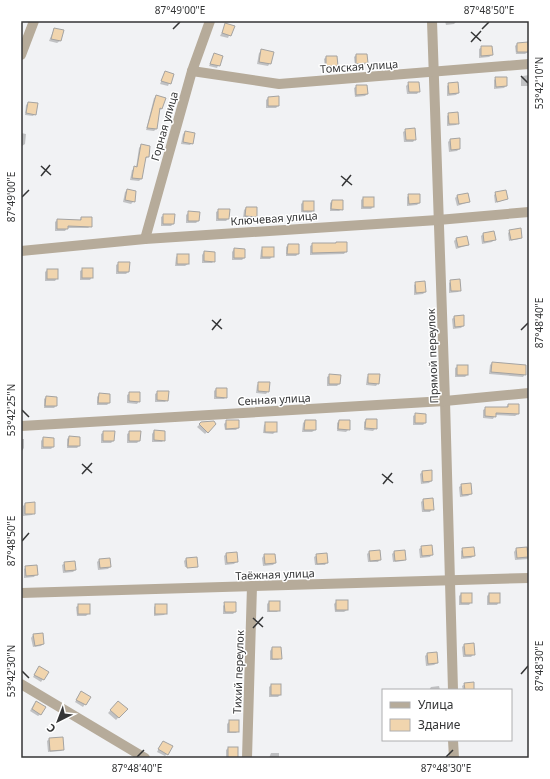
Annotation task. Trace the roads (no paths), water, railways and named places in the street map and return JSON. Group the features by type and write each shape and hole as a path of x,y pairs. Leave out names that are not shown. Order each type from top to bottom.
{"street":[{"path":"21,55 34,21"},
{"name":"Горная улица","path":"145,239 192,71 210,21"},
{"name":"Прямой переулок","path":"432,21 451,581 453,689"},
{"name":"Томская улица","path":"192,71 279,84 434,73 529,64"},
{"name":"Ключевая улица","path":"21,251 145,239 438,220 529,212"},
{"name":"Сенная улица","path":"21,426 445,401 529,393"},
{"name":"Таёжная улица","path":"21,593 529,578"},
{"name":"Тихий переулок","path":"247,758 252,586"},
{"path":"21,684 145,758"},
{"path":"454,741 454,758"}]}
